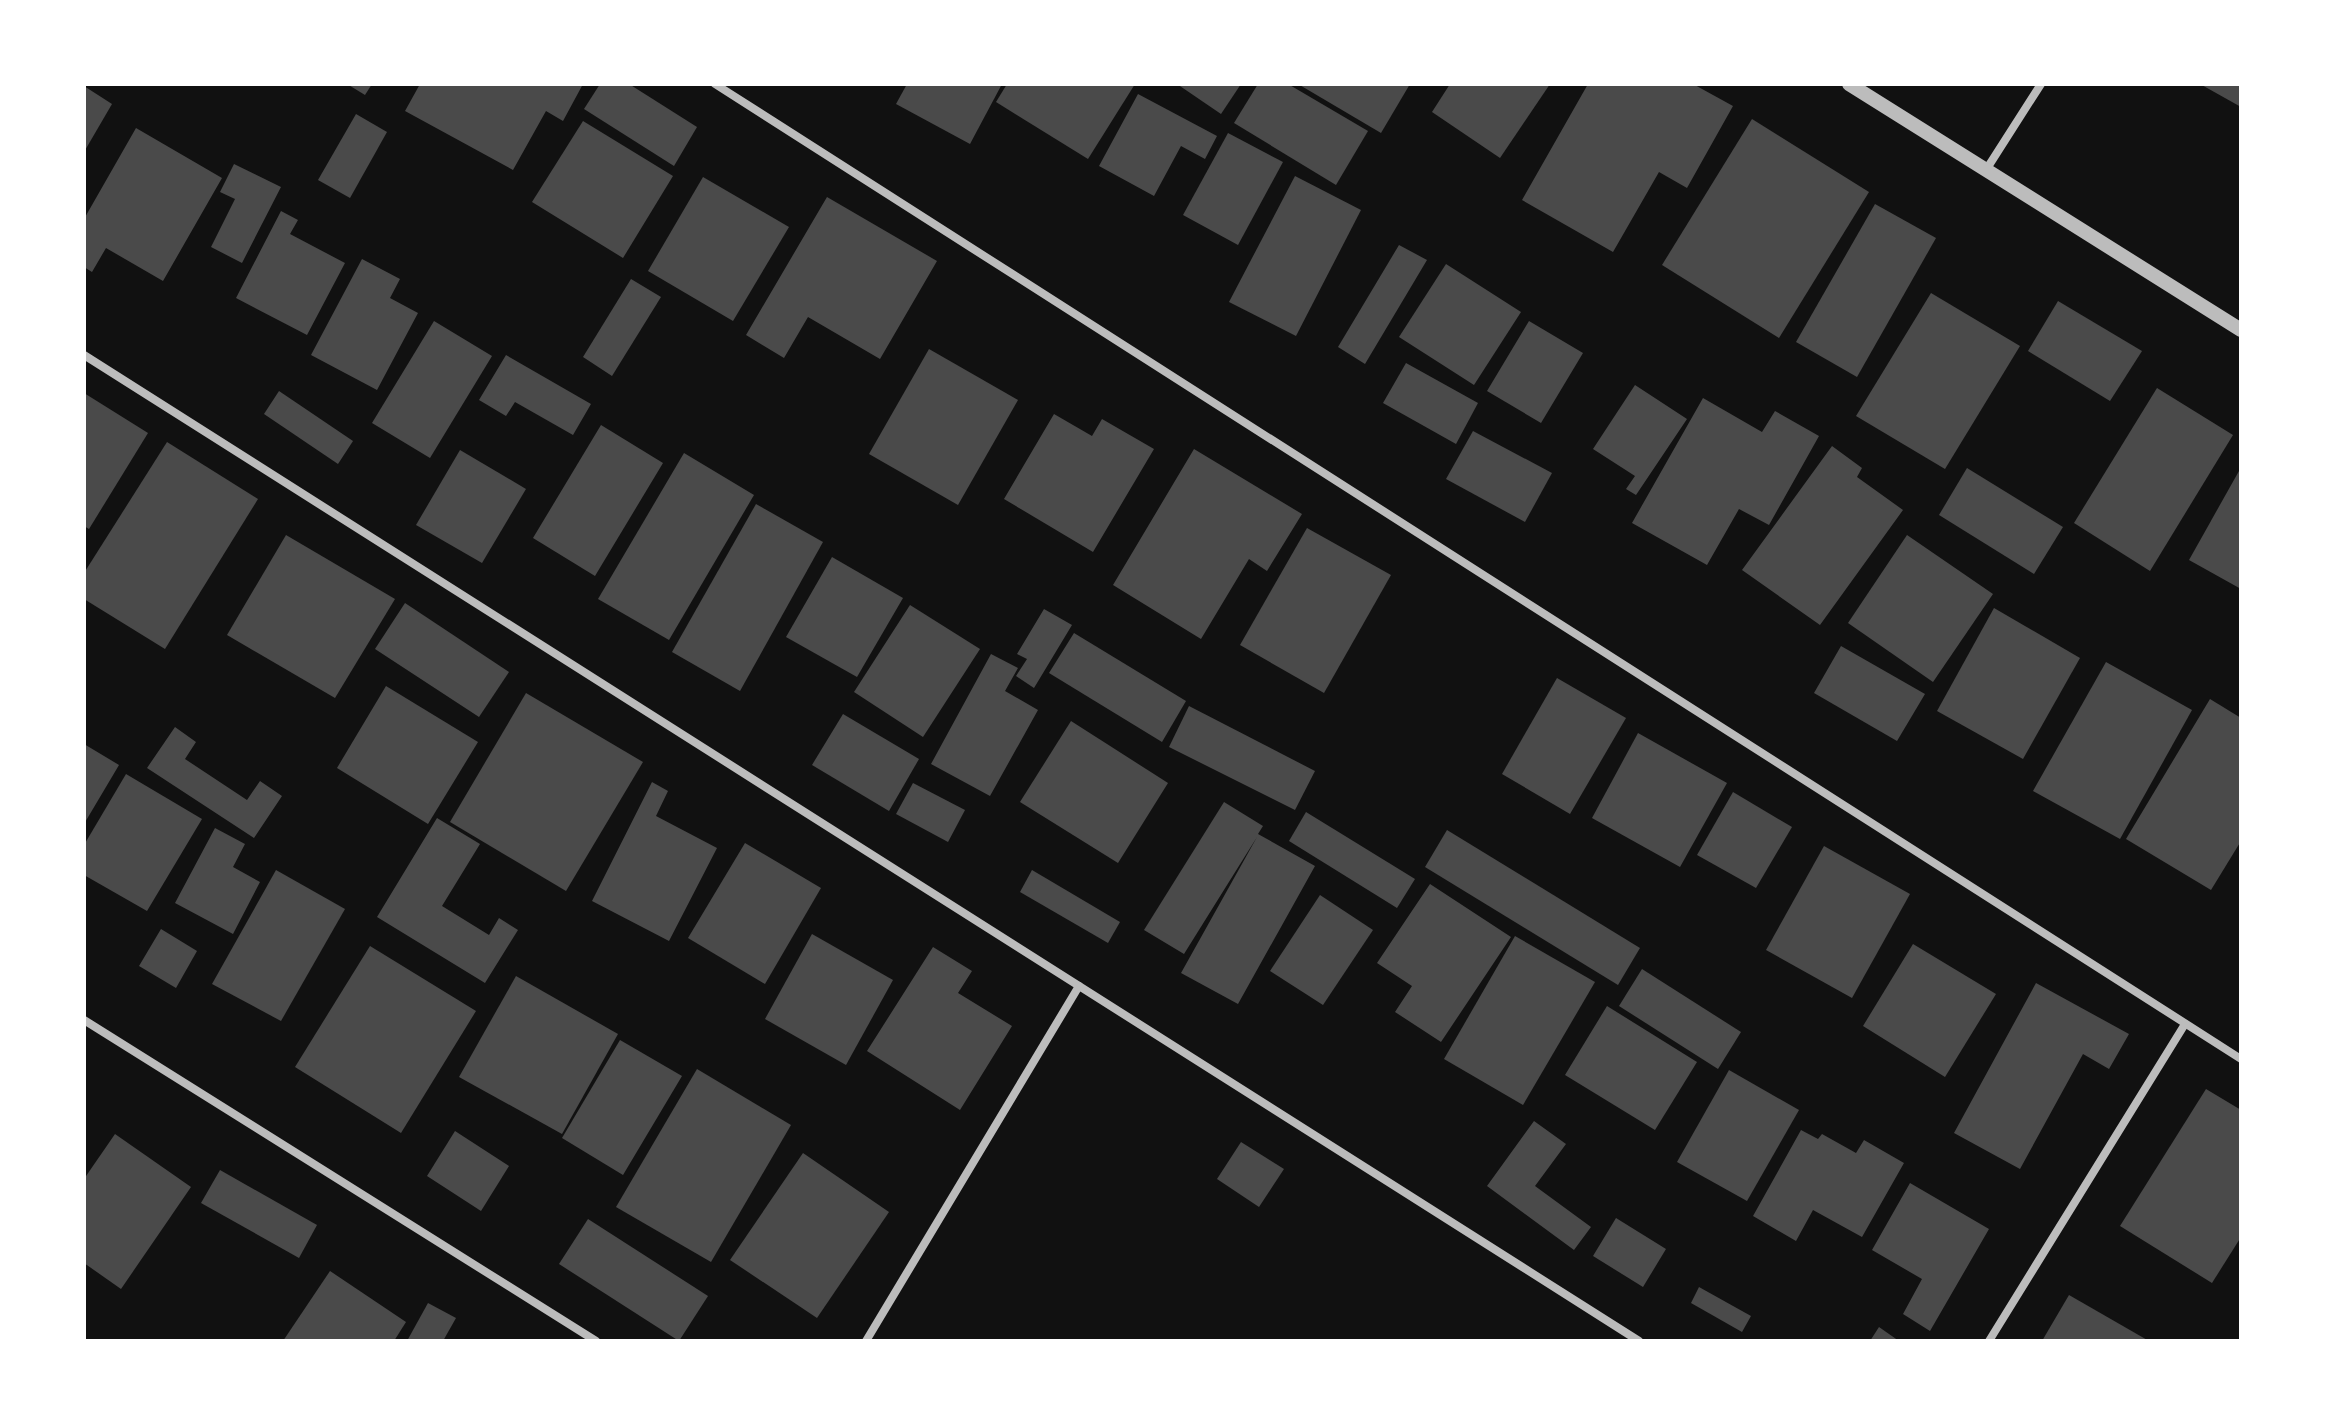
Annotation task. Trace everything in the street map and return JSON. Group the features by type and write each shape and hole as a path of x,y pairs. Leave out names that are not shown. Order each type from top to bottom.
{"street":[{"path":"715,84 2241,1059"},
{"path":"1849,84 2241,330"},
{"path":"1986,170 2041,84"},
{"path":"84,355 1639,1341"},
{"path":"866,1341 1079,986"},
{"path":"84,1020 596,1341"},
{"path":"1989,1341 2185,1024"}],"building":[{"path":"347,84 372,84 365,95"},
{"path":"420,84 583,84 563,121 546,111 513,170 405,111"},
{"path":"600,84 629,84 697,127 674,166 584,109"},
{"path":"907,84 1002,84 970,144 896,104"},
{"path":"1007,84 1135,84 1088,159 996,102"},
{"path":"1177,84 1241,84 1221,114"},
{"path":"1258,84 1288,84 1368,131 1336,185 1234,123"},
{"path":"1298,84 1410,84 1381,133"},
{"path":"1450,84 1550,84 1500,158 1432,112"},
{"path":"1588,84 1693,84 1733,106 1687,188 1659,172 1613,252 1522,200"},
{"path":"2200,84 2241,84 2241,107"},
{"path":"84,86 112,104 84,152"},
{"path":"1138,94 1217,136 1205,159 1181,146 1154,196 1099,166"},
{"path":"356,114 387,132 350,198 318,180"},
{"path":"1752,119 1869,192 1779,338 1662,265"},
{"path":"583,121 673,176 623,258 532,202"},
{"path":"136,128 222,178 163,281 106,248 92,272 84,267 84,219"},
{"path":"1228,133 1283,162 1238,245 1183,215"},
{"path":"234,164 281,187 242,263 211,247 235,199 220,192"},
{"path":"1295,176 1361,210 1296,336 1229,302"},
{"path":"703,177 789,227 733,321 648,271"},
{"path":"827,197 937,261 880,359 808,317 784,358 746,335"},
{"path":"1875,204 1936,238 1857,377 1796,342"},
{"path":"281,211 298,220 290,234 345,263 307,335 236,298"},
{"path":"1399,245 1427,260 1365,364 1338,347"},
{"path":"362,259 400,279 390,298 418,313 377,390 311,355"},
{"path":"1446,264 1521,312 1474,385 1399,337"},
{"path":"631,279 661,297 612,376 583,357"},
{"path":"1931,293 2020,346 1945,469 1856,416"},
{"path":"2058,301 2142,351 2110,401 2028,351"},
{"path":"434,321 492,356 430,458 372,423"},
{"path":"1529,321 1583,353 1541,423 1487,391"},
{"path":"929,349 1018,400 958,505 869,454"},
{"path":"506,355 591,404 573,435 515,402 506,416 479,400"},
{"path":"1406,363 1478,403 1456,444 1383,403"},
{"path":"1635,385 1687,419 1636,495 1626,489 1635,476 1593,449"},
{"path":"2157,388 2233,435 2150,571 2074,523"},
{"path":"279,391 353,441 338,464 264,414"},
{"path":"84,393 148,433 89,529 84,526"},
{"path":"1703,398 1762,432 1775,411 1819,436 1769,525 1739,509 1707,565 1632,523"},
{"path":"1054,414 1092,436 1102,419 1154,449 1093,552 1004,499"},
{"path":"601,425 663,463 595,576 533,538"},
{"path":"1473,431 1552,473 1525,522 1446,479"},
{"path":"167,442 258,499 165,649 84,599 84,573"},
{"path":"1832,446 1862,468 1857,477 1903,510 1820,625 1742,570"},
{"path":"1194,449 1302,514 1267,571 1249,559 1201,639 1113,585"},
{"path":"460,450 526,489 482,563 416,525"},
{"path":"684,453 754,495 669,640 598,599"},
{"path":"1967,468 2063,527 2034,574 1939,515"},
{"path":"2241,472 2241,589 2189,560"},
{"path":"756,504 823,542 740,691 672,652"},
{"path":"1307,528 1391,575 1324,693 1240,645"},
{"path":"286,535 395,599 335,698 227,635"},
{"path":"1907,535 1993,594 1933,682 1848,623"},
{"path":"832,557 903,598 857,677 786,637"},
{"path":"405,603 509,672 479,717 375,649"},
{"path":"910,605 980,649 923,737 854,692"},
{"path":"1994,608 2080,658 2023,759 1937,711"},
{"path":"1044,609 1072,625 1034,688 1016,676 1027,659 1017,654"},
{"path":"1074,633 1186,701 1162,742 1049,673"},
{"path":"1841,646 1925,694 1897,741 1814,693"},
{"path":"991,654 1018,668 1005,691 1038,710 990,796 931,764"},
{"path":"2106,662 2192,710 2120,839 2033,791"},
{"path":"1557,678 1626,718 1570,814 1502,774"},
{"path":"386,686 478,742 428,824 337,768"},
{"path":"526,693 643,762 566,891 450,822"},
{"path":"2210,699 2241,718 2241,841 2211,890 2126,839"},
{"path":"1189,706 1315,771 1295,810 1169,747"},
{"path":"843,714 919,759 889,811 812,765"},
{"path":"1071,721 1168,783 1118,863 1020,802"},
{"path":"175,727 196,742 185,759 247,800 260,781 282,796 254,838 147,768"},
{"path":"1638,733 1727,783 1680,867 1592,818"},
{"path":"84,744 119,765 84,824"},
{"path":"126,774 202,819 147,911 84,875 84,845"},
{"path":"652,782 668,791 656,816 717,848 669,941 592,901"},
{"path":"913,783 965,810 948,842 896,814"},
{"path":"1733,792 1792,827 1756,888 1697,855"},
{"path":"1224,802 1263,826 1258,834 1315,866 1238,1004 1181,973 1257,837 1184,954 1144,930"},
{"path":"1306,812 1415,879 1397,908 1289,841"},
{"path":"437,818 480,844 442,906 489,935 499,918 518,930 485,983 377,917"},
{"path":"215,828 245,844 233,867 260,882 233,934 175,903"},
{"path":"1447,830 1640,948 1618,985 1425,867"},
{"path":"745,843 821,888 765,984 688,938"},
{"path":"1824,846 1910,894 1852,998 1766,950"},
{"path":"276,870 345,909 281,1021 212,984"},
{"path":"1032,870 1120,922 1108,943 1020,892"},
{"path":"1430,884 1511,937 1441,1042 1395,1012 1412,986 1377,963"},
{"path":"1320,895 1373,930 1323,1005 1270,971"},
{"path":"161,929 197,951 176,988 139,966"},
{"path":"812,934 893,980 846,1065 765,1019"},
{"path":"1515,936 1595,982 1523,1105 1444,1059"},
{"path":"1913,944 1996,994 1945,1077 1863,1026"},
{"path":"370,946 476,1011 401,1133 295,1067"},
{"path":"933,947 972,971 958,993 1012,1026 960,1110 867,1051"},
{"path":"1642,969 1741,1032 1718,1069 1619,1006"},
{"path":"516,976 618,1034 562,1134 459,1077"},
{"path":"2036,983 2129,1034 2109,1069 2083,1054 2020,1169 1954,1133"},
{"path":"1607,1006 1697,1062 1655,1130 1565,1075"},
{"path":"620,1040 682,1076 623,1175 562,1138"},
{"path":"697,1069 791,1125 711,1262 616,1207"},
{"path":"1729,1070 1799,1110 1747,1201 1677,1162"},
{"path":"2206,1089 2241,1110 2241,1237 2212,1283 2120,1226"},
{"path":"1534,1121 1566,1144 1535,1186 1591,1227 1574,1250 1487,1186"},
{"path":"1801,1130 1818,1139 1822,1134 1856,1153 1864,1140 1904,1163 1862,1237 1813,1210 1796,1241 1753,1216"},
{"path":"455,1131 509,1166 481,1211 427,1176"},
{"path":"115,1134 191,1187 121,1289 84,1263 84,1179"},
{"path":"1241,1142 1284,1169 1259,1207 1217,1179"},
{"path":"803,1153 889,1212 817,1318 730,1260"},
{"path":"220,1170 317,1225 299,1258 201,1203"},
{"path":"1910,1183 1989,1229 1930,1331 1903,1314 1922,1279 1872,1250"},
{"path":"1616,1218 1666,1249 1643,1287 1593,1256"},
{"path":"588,1219 708,1296 679,1341 559,1264"},
{"path":"330,1271 406,1322 394,1341 283,1341"},
{"path":"1699,1287 1751,1316 1742,1332 1691,1303"},
{"path":"2069,1295 2149,1341 2042,1341"},
{"path":"428,1303 456,1318 443,1341 407,1341"},
{"path":"1879,1327 1899,1341 1870,1341"}]}
